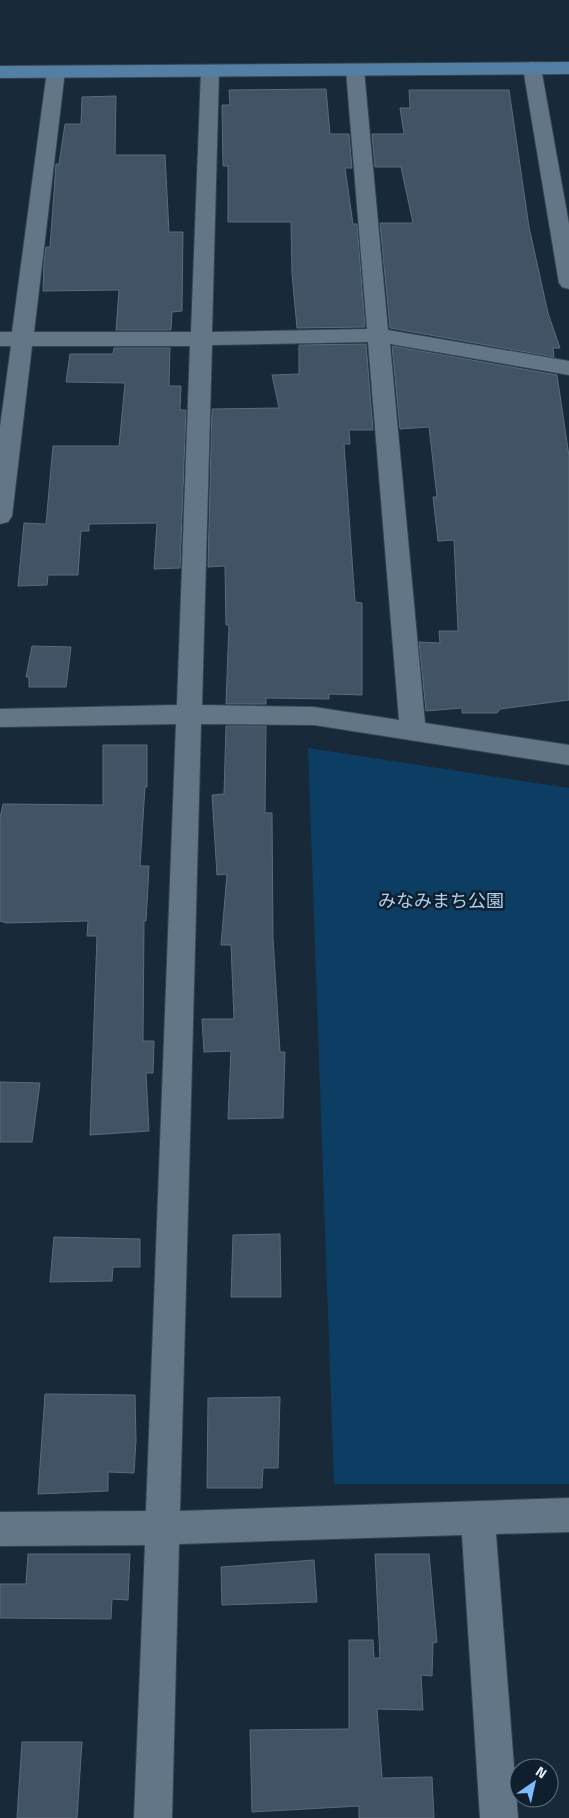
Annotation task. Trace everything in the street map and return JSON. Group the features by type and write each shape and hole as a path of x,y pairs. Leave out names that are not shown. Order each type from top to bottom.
{"street":[{"path":"532,68 569,283"},
{"path":"0,72 569,68"},
{"path":"355,70 413,731"},
{"path":"0,516 11,338 56,71"},
{"path":"153,1818 210,71"},
{"path":"11,338 201,339 377,335 569,368"},
{"path":"0,718 189,714 314,716 569,755"},
{"path":"0,1528 163,1528 569,1515"},
{"path":"478,1518 499,1818"}],"green space":[{"name":"みなみまち公園","path":"308,748 569,788 569,1484 334,1484"}],"building":[{"path":"326,89 330,134 349,134 352,168 345,168 353,224 357,224 365,327 297,328 292,274 291,222 228,222 228,166 223,166 222,105 230,105 229,90"},
{"path":"409,90 509,90 529,227 548,313 560,348 553,348 554,357 390,328 380,223 413,223 401,167 375,167 372,134 404,134 400,108 410,108"},
{"path":"116,96 115,155 165,155 169,232 183,232 182,311 172,312 171,330 116,330 119,290 43,291 46,247 50,247 56,164 59,164 65,124 81,124 82,97"},
{"path":"366,344 373,430 349,430 350,444 344,444 355,602 362,603 362,695 329,694 329,699 266,698 266,704 226,704 229,625 226,625 225,566 208,567 212,409 279,408 272,375 299,374 299,345"},
{"path":"392,346 557,375 569,456 569,700 500,709 497,713 462,713 462,708 426,711 419,642 440,643 439,631 458,631 454,540 438,541 433,497 437,497 429,427 400,429"},
{"path":"114,348 170,348 169,386 181,386 180,410 186,410 180,568 154,569 157,523 89,524 89,531 81,531 78,575 48,575 47,585 18,586 24,523 46,524 53,446 119,446 125,383 66,382 70,354 113,354"},
{"path":"32,646 71,647 66,687 29,687 29,677 26,677"},
{"path":"226,726 266,726 265,813 272,813 273,939 280,1052 285,1052 283,1118 228,1119 231,1051 204,1052 202,1019 234,1019 231,945 221,945 227,874 217,875 212,795 224,794"},
{"path":"103,745 147,745 147,787 145,787 140,866 149,866 146,921 144,921 143,1041 154,1041 153,1073 146,1073 149,1131 90,1135 97,936 87,936 88,921 6,923 0,921 0,818 3,804 103,805"},
{"path":"0,1082 40,1083 32,1142 0,1142"},
{"path":"280,1234 281,1297 231,1297 233,1235"},
{"path":"54,1237 140,1239 140,1267 113,1267 112,1281 50,1282"},
{"path":"45,1394 135,1395 136,1440 134,1473 108,1472 108,1491 38,1494"},
{"path":"280,1397 278,1468 263,1468 262,1488 207,1488 208,1398"},
{"path":"28,1554 130,1554 128,1600 112,1599 111,1619 0,1618 0,1584 26,1584"},
{"path":"375,1554 429,1554 437,1642 433,1643 432,1676 421,1675 423,1710 377,1709 382,1778 432,1777 434,1818 359,1818 359,1806 252,1812 250,1730 349,1729 349,1640 373,1640 374,1658 380,1658"},
{"path":"314,1560 317,1602 222,1605 221,1567"},
{"path":"22,1742 82,1742 77,1818 17,1818"}]}
